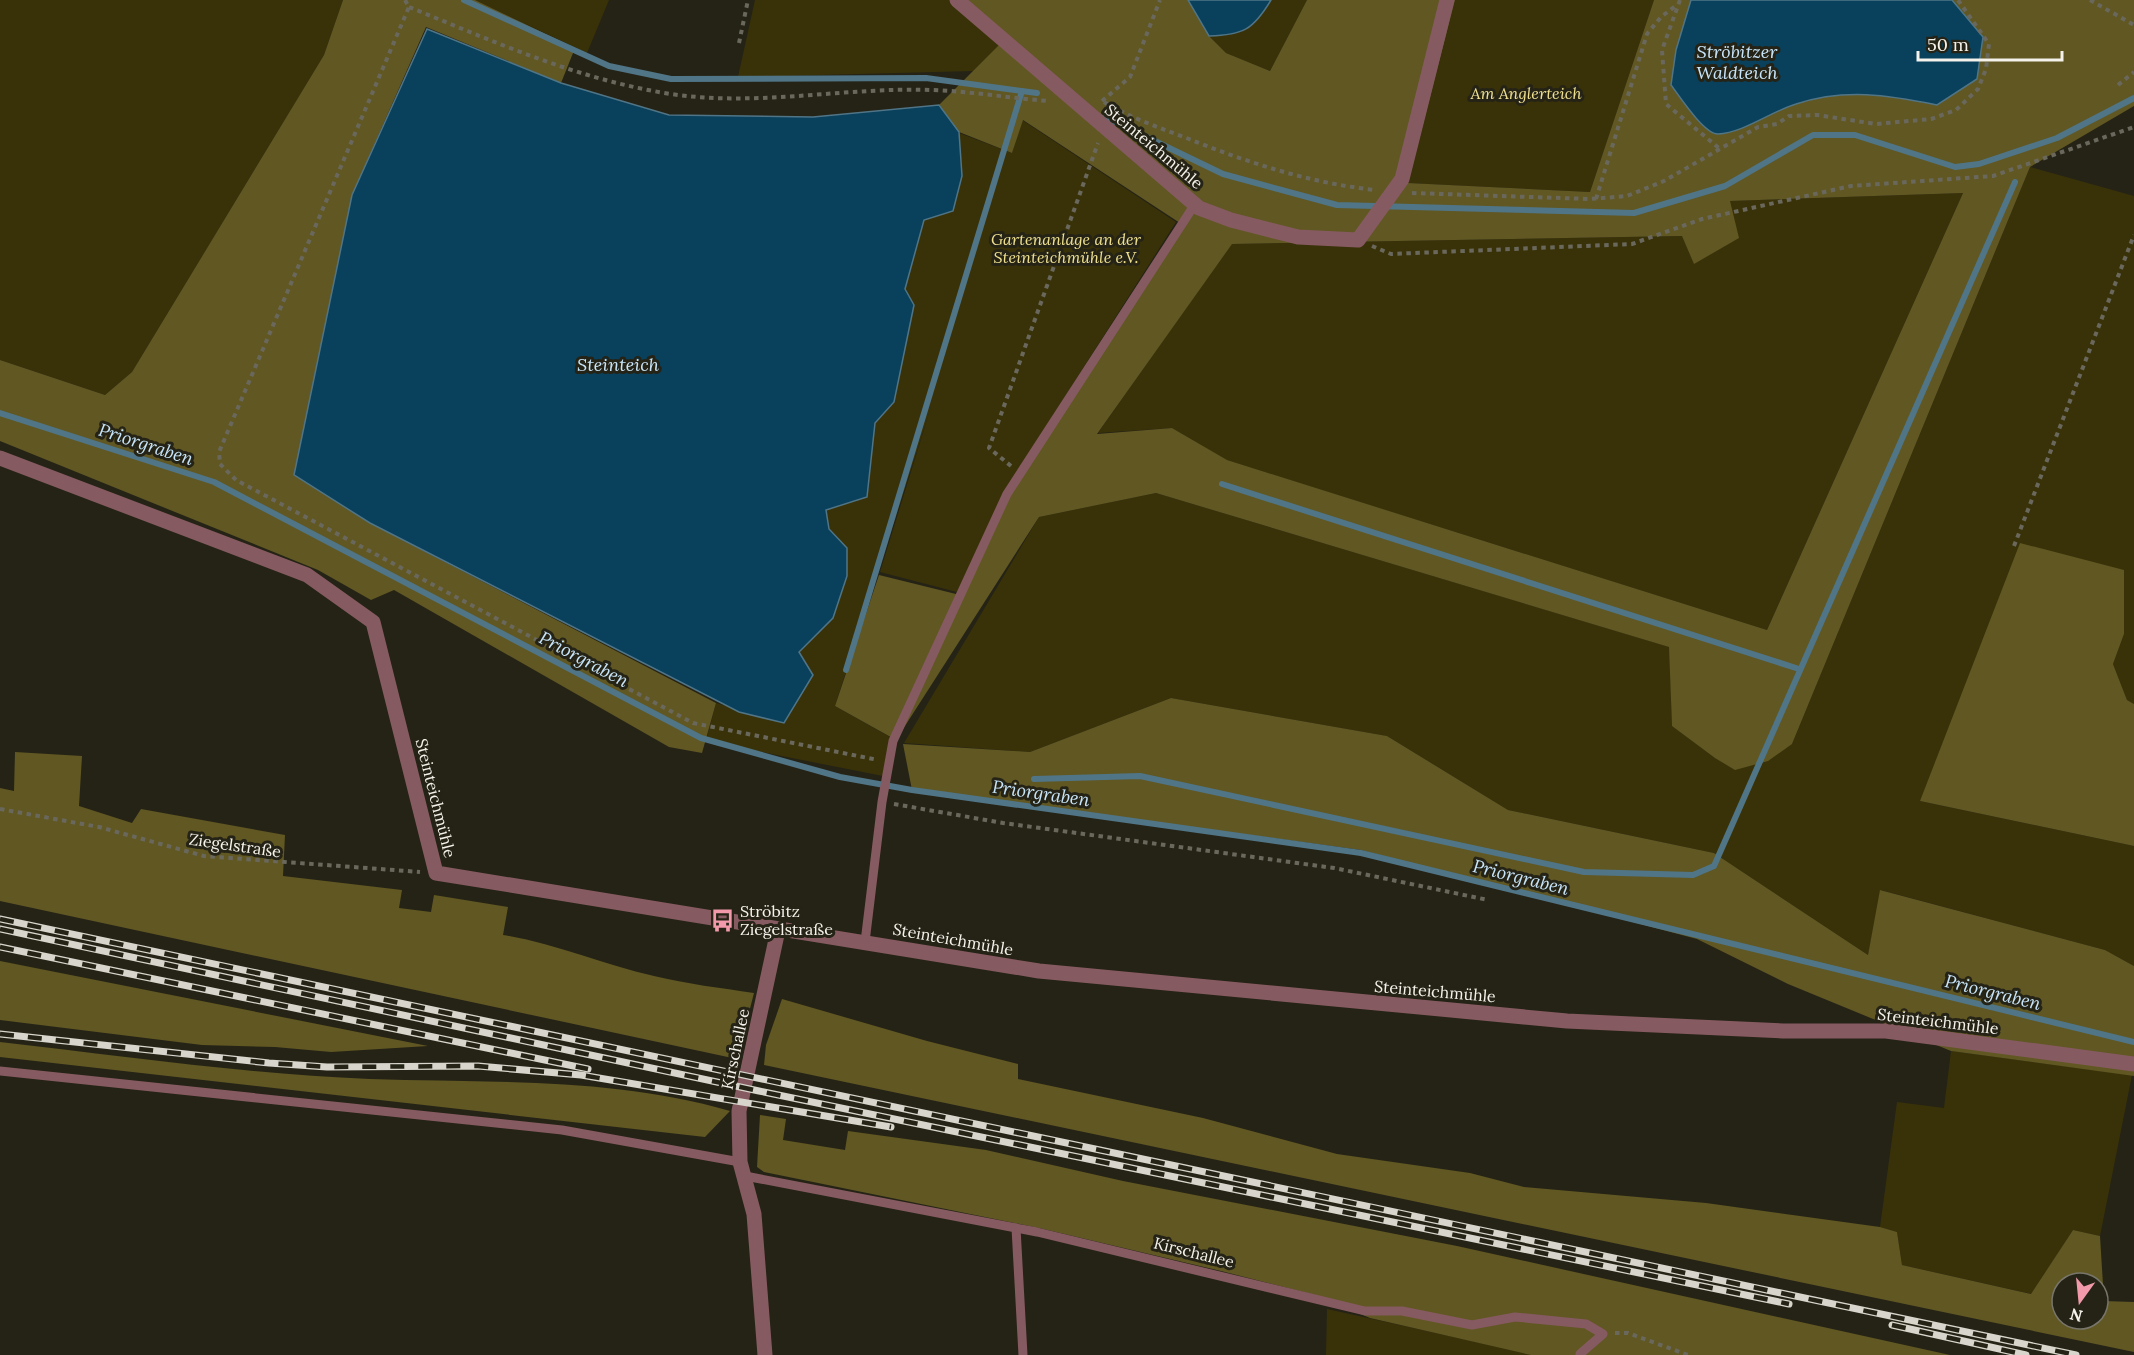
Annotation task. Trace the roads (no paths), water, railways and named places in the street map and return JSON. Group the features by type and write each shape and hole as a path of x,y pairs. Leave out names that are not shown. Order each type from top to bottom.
{"street":[{"name":"Steinteichmühle","path":"957,0 1085,102 1104,128 1195,204 1231,220 1298,237 1358,240 1402,179 1447,0"},
{"name":"Steinteichmühle","path":"0,458 307,575 373,622 436,873 778,930 1051,972 1568,1021 1783,1031 1886,1031 2134,1064"},
{"name":"Kirschallee","path":"765,1355 754,1214 742,1169 740,1111 778,930"}],"lane":[{"path":"865,942 883,797 893,741 1008,494 1195,204"},
{"path":"0,1071 562,1130 742,1169"},
{"name":"Kirschallee","path":"742,1169 1016,1228 1365,1311 1402,1311 1472,1325 1515,1317 1587,1324 1603,1334 1580,1354"},
{"path":"1016,1228 1023,1355"}],"water":[{"path":"1188,0 1271,0 1258,18 1246,29 1230,34 1209,36"},
{"name":"Ströbitzer Waldteich","path":"1691,0 1952,0 1983,37 1977,79 1937,105 1884,96 1832,96 1787,107 1737,130 1718,134 1699,122 1671,85 1676,50"},
{"name":"Steinteich","path":"427,29 561,83 669,115 813,117 939,105 959,132 962,176 953,211 924,220 905,289 914,305 894,402 875,423 867,497 826,510 829,529 847,548 847,576 833,618 799,652 813,675 784,723 739,712 370,523 294,475 352,195"}],"waterway":[{"path":"464,0 609,66 671,79 926,78 1037,93"},
{"path":"846,670 1022,91"},
{"path":"1105,117 1223,174 1337,205 1634,213 1725,186 1813,135 1855,135 1955,167 1979,164 2057,138 2134,98"},
{"path":"1034,779 1140,776 1584,872 1693,875 1714,866 2015,182"},
{"name":"Priorgraben","path":"0,413 214,482 701,738 840,777 912,790 1361,853 2134,1042"},
{"path":"1222,484 1799,669"}],"railway":[{"path":"0,919 2076,1355"},
{"path":"0,929 759,1091 1789,1304"},
{"path":"0,947 588,1069"},
{"path":"0,1034 269,1063 327,1067 478,1066 581,1075 891,1127"},
{"path":"1892,1325 2026,1355"}],"place":[{"name":"Ströbitz Ziegelstraße","path":"722,920"}],"park label":[{"name":"Am Anglerteich","path":"1526,93"},
{"name":"Gartenanlage an der Steinteichmühle e.V.","path":"1066,248"}]}
